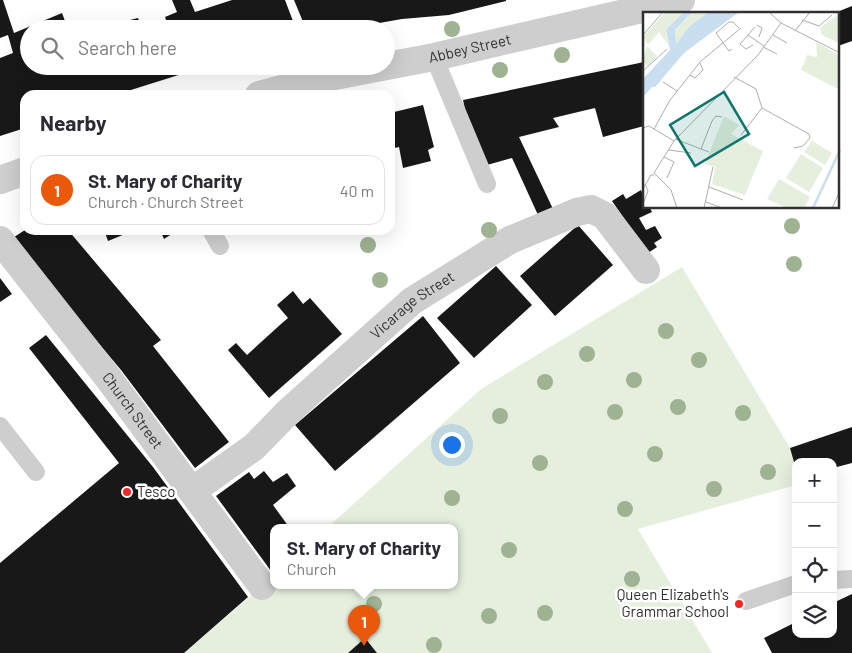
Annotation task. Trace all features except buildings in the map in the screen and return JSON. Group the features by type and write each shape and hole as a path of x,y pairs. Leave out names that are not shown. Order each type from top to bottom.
{"street":[{"name":"Abbey Street","path":"395,64 681,0"},
{"name":"Abbey Street","path":"277,90 340,75"},
{"path":"0,180 20,173"},
{"name":"Vicarage Street","path":"192,491 254,446 288,412 412,302 510,240 577,212 591,209 605,216 646,270"},
{"name":"Church Street","path":"0,240 106,375 262,586"}],"lane":[{"path":"434,57 487,184"},
{"path":"214,235 220,246"},
{"path":"0,426 36,472"},
{"path":"837,580 852,579"},
{"path":"746,602 792,585"}],"green space":[{"path":"682,267 790,448 793,458 792,486 638,529 712,653 184,653 270,579 270,589 458,589 458,524 331,524 481,389"}],"place":[{"name":"Tesco","path":"127,492"},
{"name":"Queen Elizabeth's Grammar School","path":"739,604"},
{"name":"St. Mary of Charity","path":"364,646"}]}
